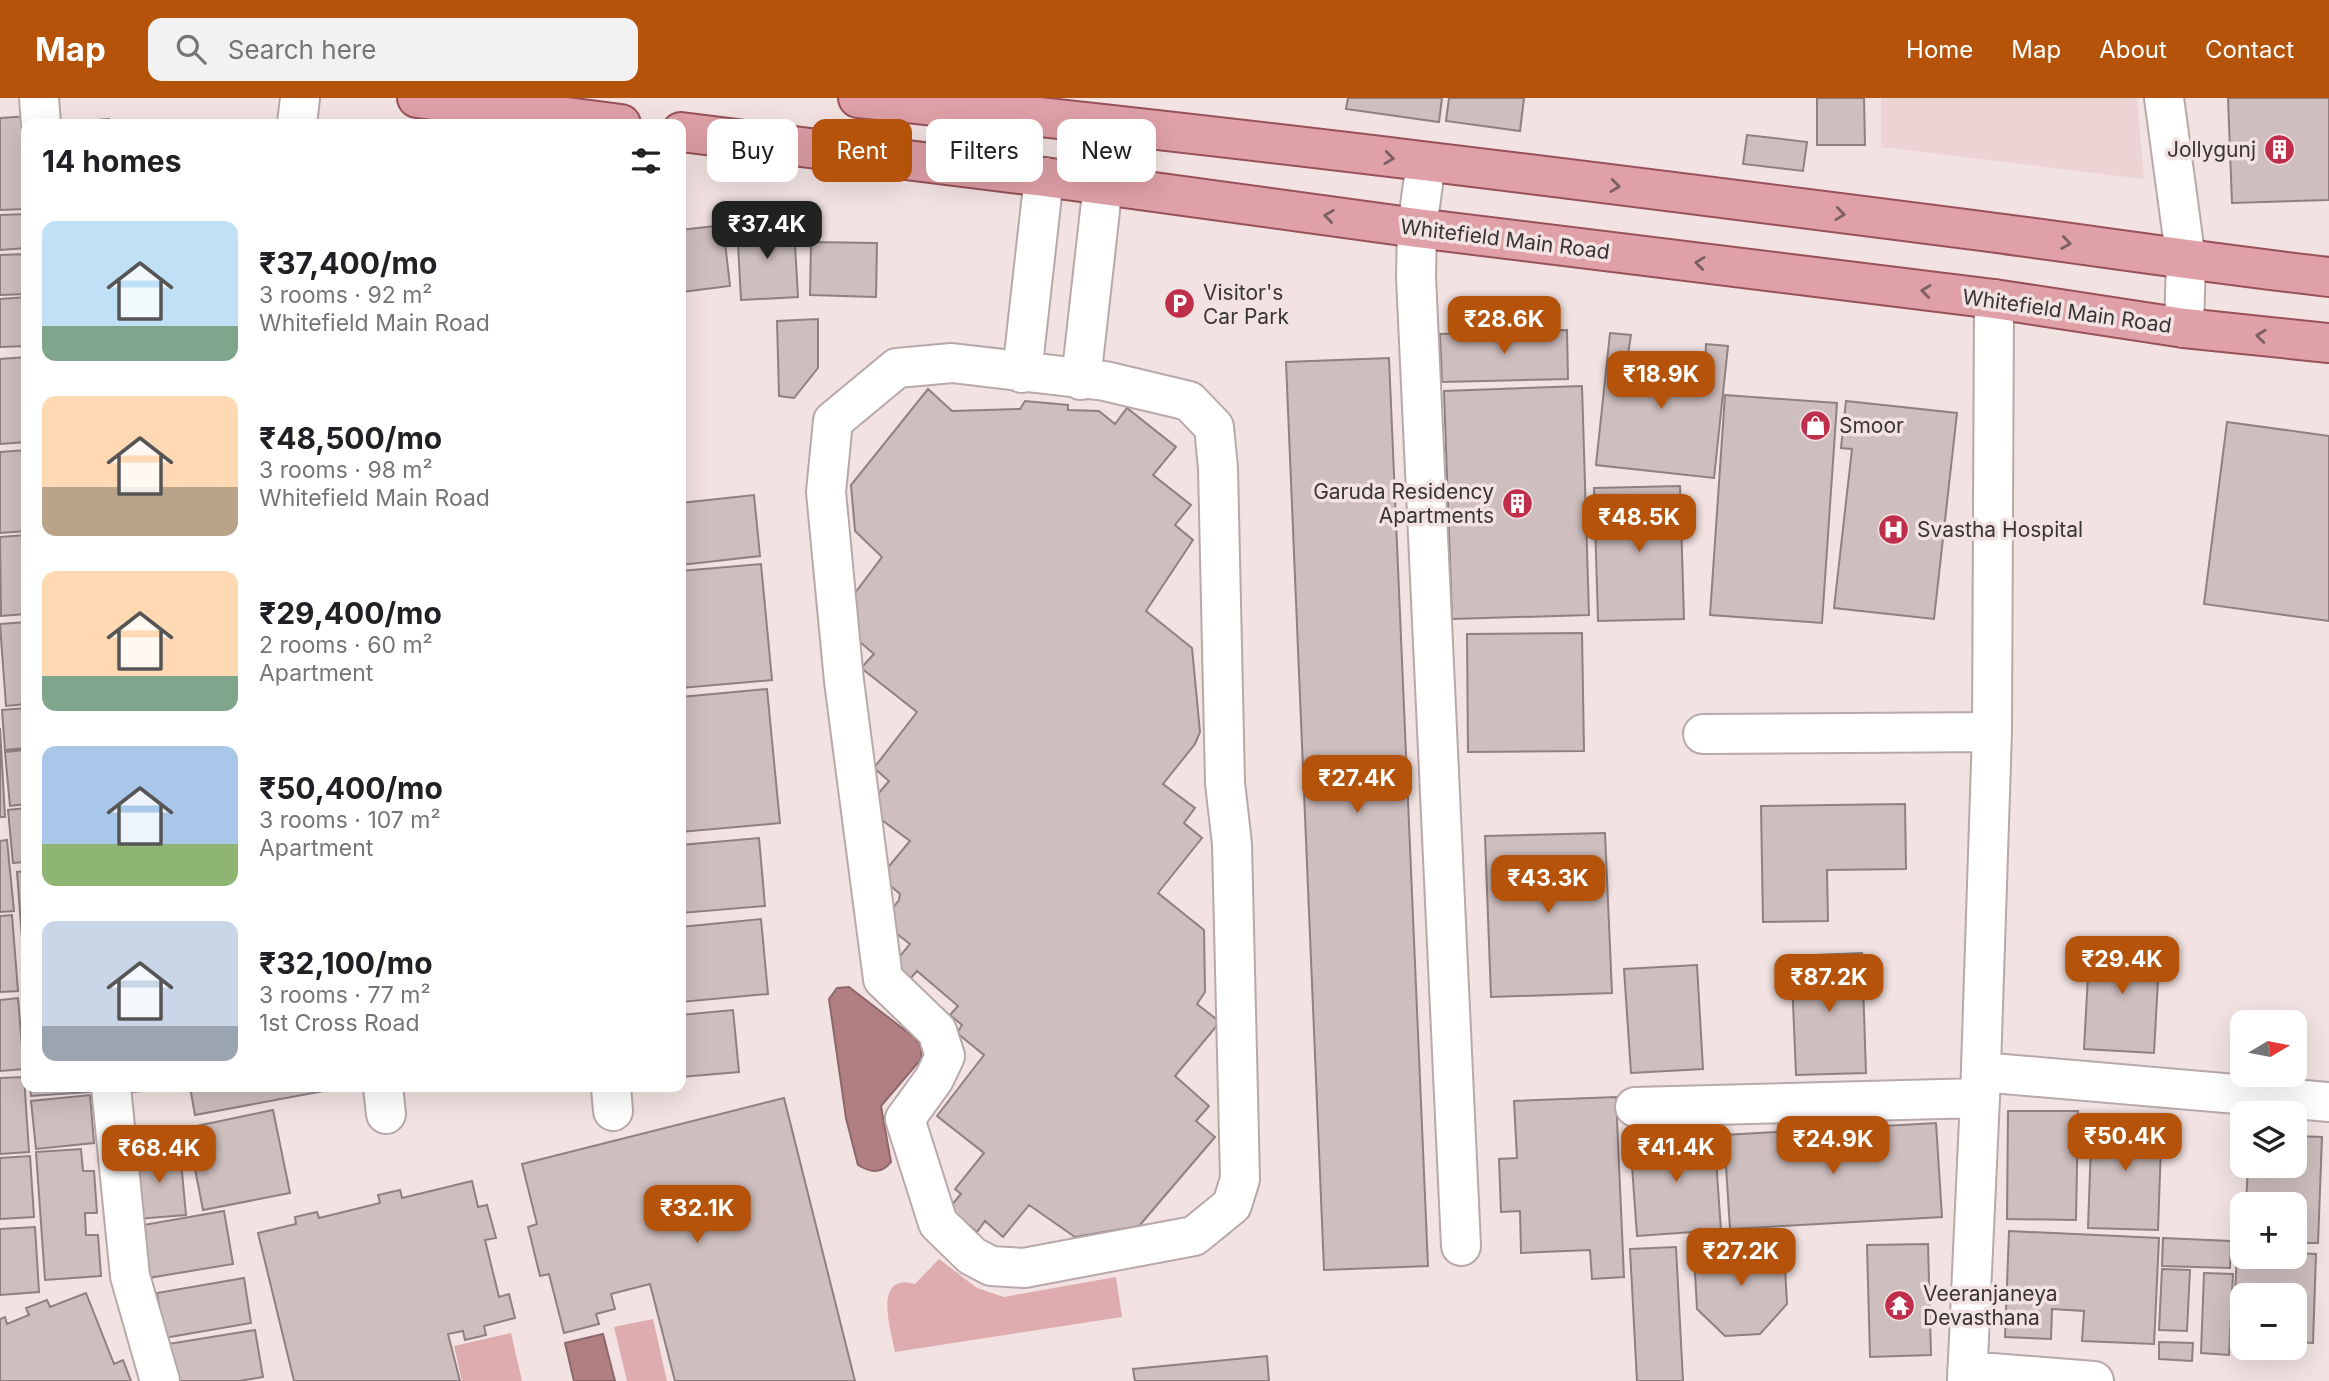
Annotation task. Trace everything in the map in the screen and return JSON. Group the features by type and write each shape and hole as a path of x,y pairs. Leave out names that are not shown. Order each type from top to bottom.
{"main road":[{"path":"417,98 580,119"},
{"path":"858,98 1092,122 1426,162 1993,233 2186,261 2329,277"},
{"name":"Whitefield Main Road","path":"686,133 1102,184 1418,228 1994,299 2184,328 2329,343"}],"street":[{"path":"39,98 41,119"},
{"path":"298,119 300,98"},
{"path":"2164,98 2186,261 2184,328"},
{"path":"1426,162 1418,228 1416,291 1461,1246"},
{"path":"1023,373 1044,177"},
{"path":"1082,380 1102,184"},
{"path":"1994,299 1992,732 1967,1376 2094,1381"},
{"path":"952,363 1082,380 1105,382 1189,401 1214,427 1218,468 1225,783 1232,844 1240,1179 1232,1205 1194,1236 1024,1268 990,1266 972,1256 939,1223 905,1119 934,1079 945,1056 937,1031 883,979 844,681 826,492 833,421 897,368 952,363"},
{"path":"1703,734 1992,732"},
{"path":"1635,1107 1980,1085 2329,1101"},
{"path":"112,1092 130,1276 160,1381"}],"shaded area":[{"path":"1881,98 2137,98 2144,179 1881,147"},
{"path":"849,987 915,1038 921,1050 921,1059 881,1106 891,1162 876,1171 858,1165 846,1118 829,999 837,988"},
{"path":"939,1259 977,1288 1004,1297 1116,1277 1122,1317 895,1352 888,1318 889,1294 893,1286 902,1283 915,1284"},
{"path":"653,1319 667,1381 627,1381 614,1327"},
{"path":"511,1333 522,1381 462,1381 454,1346"},
{"path":"603,1334 615,1381 574,1381 565,1343"}],"building":[{"path":"1348,98 1442,98 1439,122 1346,109"},
{"path":"1449,98 1524,98 1520,131 1446,121"},
{"path":"1817,98 1864,98 1865,145 1817,145"},
{"name":"Jollygunj","path":"2228,98 2329,98 2329,200 2232,203"},
{"path":"30,116 28,119 21,119 21,209 0,210 0,118"},
{"path":"1747,135 1807,142 1803,171 1743,164"},
{"path":"21,214 21,248 0,250 0,215"},
{"path":"768,217 768,229 794,227 798,297 741,300 738,244 743,244 741,218"},
{"path":"723,225 730,286 686,291 686,229"},
{"path":"811,242 877,243 876,297 810,295"},
{"path":"21,254 21,294 0,295 0,255"},
{"path":"21,297 21,346 0,347 0,299"},
{"path":"818,319 818,368 794,398 779,396 777,321"},
{"path":"1567,330 1568,379 1442,382 1440,334"},
{"path":"1610,333 1631,335 1628,354 1705,363 1706,344 1728,346 1714,478 1596,465"},
{"path":"21,357 21,442 0,444 0,359"},
{"path":"1389,358 1428,1266 1324,1270 1286,362"},
{"name":"Garuda Residency Apartments","path":"1582,386 1589,615 1452,619 1444,391"},
{"path":"928,389 952,411 1020,409 1025,401 1068,405 1068,410 1099,411 1115,424 1127,408 1176,447 1153,475 1191,505 1175,525 1193,540 1146,611 1192,648 1200,732 1195,744 1163,784 1195,808 1184,823 1202,838 1158,893 1204,930 1205,992 1197,1004 1220,1022 1175,1076 1209,1106 1196,1121 1215,1137 1139,1226 1075,1237 1029,1205 1003,1237 985,1221 977,1232 949,1208 961,1194 955,1189 984,1153 937,1116 984,1055 957,1033 962,1025 950,1015 958,1006 917,971 909,980 892,966 910,944 889,928 887,915 899,900 900,894 880,877 910,841 875,815 873,800 889,781 874,768 917,712 861,668 874,654 860,642 852,597 882,557 855,531 851,485"},
{"path":"1725,395 1837,403 1822,623 1710,615"},
{"name":"Svastha Hospital","path":"1846,401 1957,413 1934,619 1834,608 1852,449 1841,448"},
{"path":"2227,422 2329,436 2329,621 2204,604"},
{"path":"21,450 21,531 0,533 0,452"},
{"path":"1680,486 1684,619 1598,621 1594,488"},
{"path":"754,495 760,556 686,564 686,502"},
{"path":"21,535 21,614 1,616 0,537"},
{"path":"761,564 772,680 686,688 686,571"},
{"path":"21,622 21,704 6,706 0,624"},
{"path":"1582,633 1584,751 1468,752 1467,634"},
{"path":"767,689 780,823 686,832 686,697"},
{"path":"21,708 21,748 5,750 2,710"},
{"path":"0,728 5,817 0,817"},
{"path":"21,750 21,805 10,806 5,752"},
{"path":"1905,804 1906,869 1827,870 1828,921 1763,922 1761,806"},
{"path":"21,809 21,862 13,863 8,810"},
{"path":"1605,833 1612,993 1491,997 1485,836"},
{"path":"759,838 765,906 686,913 686,845"},
{"path":"7,840 14,911 0,912 0,841"},
{"path":"17,872 21,872 21,926"},
{"path":"12,915 18,991 0,992 0,916"},
{"path":"761,919 768,994 686,1002 686,926"},
{"path":"2090,939 2160,943 2154,1053 2084,1049"},
{"path":"1862,953 1866,1073 1796,1075 1791,956"},
{"path":"1697,965 1703,1069 1631,1073 1624,969"},
{"path":"18,998 21,1069 0,1071 0,1000"},
{"path":"733,1010 739,1072 686,1077 686,1015"},
{"path":"21,1077 21,1092 25,1092 29,1152 0,1154 0,1078"},
{"path":"31,1092 89,1092 31,1096"},
{"path":"191,1092 318,1092 195,1115"},
{"path":"90,1095 94,1143 36,1149 31,1101"},
{"path":"1616,1097 1624,1277 1592,1279 1590,1250 1521,1253 1520,1211 1501,1212 1499,1159 1517,1158 1514,1101"},
{"path":"784,1098 855,1381 675,1381 650,1284 611,1294 615,1309 596,1314 599,1324 564,1333 549,1274 540,1276 528,1227 537,1224 522,1164"},
{"path":"273,1110 290,1193 203,1210 187,1128"},
{"path":"2008,1111 2078,1111 2076,1220 2007,1219"},
{"path":"2092,1115 2162,1118 2158,1230 2088,1228"},
{"path":"1936,1123 1942,1217 1730,1229 1724,1135"},
{"path":"1714,1132 1721,1230 1637,1236 1630,1138"},
{"path":"2307,1136 2322,1137 2318,1243 2307,1243 2307,1192 2247,1192 2247,1178 2307,1178"},
{"path":"81,1149 83,1171 94,1171 97,1213 85,1213 86,1235 98,1235 101,1276 45,1280 36,1152"},
{"path":"180,1151 186,1215 137,1219 132,1156"},
{"path":"30,1156 34,1217 0,1219 0,1158"},
{"path":"472,1181 478,1207 487,1205 496,1238 485,1240 499,1297 509,1294 515,1318 484,1326 486,1335 465,1340 463,1331 448,1334 460,1381 294,1381 258,1233 296,1224 295,1217 317,1212 319,1218 380,1203 378,1195 400,1190 402,1198"},
{"path":"224,1211 233,1264 142,1279 132,1227"},
{"path":"35,1227 39,1292 0,1295 0,1229"},
{"path":"2009,1231 2159,1238 2154,1344 2082,1341 2084,1311 2052,1309 2051,1339 2005,1337"},
{"path":"1755,1238 1785,1268 1787,1304 1760,1334 1725,1336 1697,1309 1695,1272 1721,1243"},
{"path":"2163,1238 2230,1241 2230,1268 2162,1266"},
{"path":"1928,1244 1931,1355 1870,1357 1867,1245"},
{"path":"1676,1247 1683,1381 1637,1381 1630,1249"},
{"path":"2307,1254 2316,1254 2313,1343 2307,1343 2307,1283 2236,1283 2236,1269 2307,1269"},
{"path":"2162,1269 2190,1270 2187,1331 2159,1330"},
{"path":"2204,1273 2233,1274 2233,1283 2230,1283 2229,1355 2201,1353"},
{"path":"244,1278 251,1323 164,1338 157,1293"},
{"path":"86,1293 114,1364 123,1360 131,1381 0,1381 0,1319 5,1317 7,1324 29,1315 26,1308 47,1300 50,1307"},
{"path":"255,1330 263,1377 239,1381 174,1381 168,1344"},
{"path":"2159,1342 2193,1343 2192,1361 2159,1359"},
{"path":"1267,1356 1269,1381 1135,1381 1133,1369"}],"place":[{"name":"Jollygunj","path":"2279,149"},
{"name":"Visitor's Car Park","path":"1180,304"},
{"name":"Smoor","path":"1816,425"},
{"name":"Garuda Residency Apartments","path":"1517,503"},
{"name":"Svastha Hospital","path":"1894,529"},
{"name":"Veeranjaneya Devasthana","path":"1900,1305"}]}
